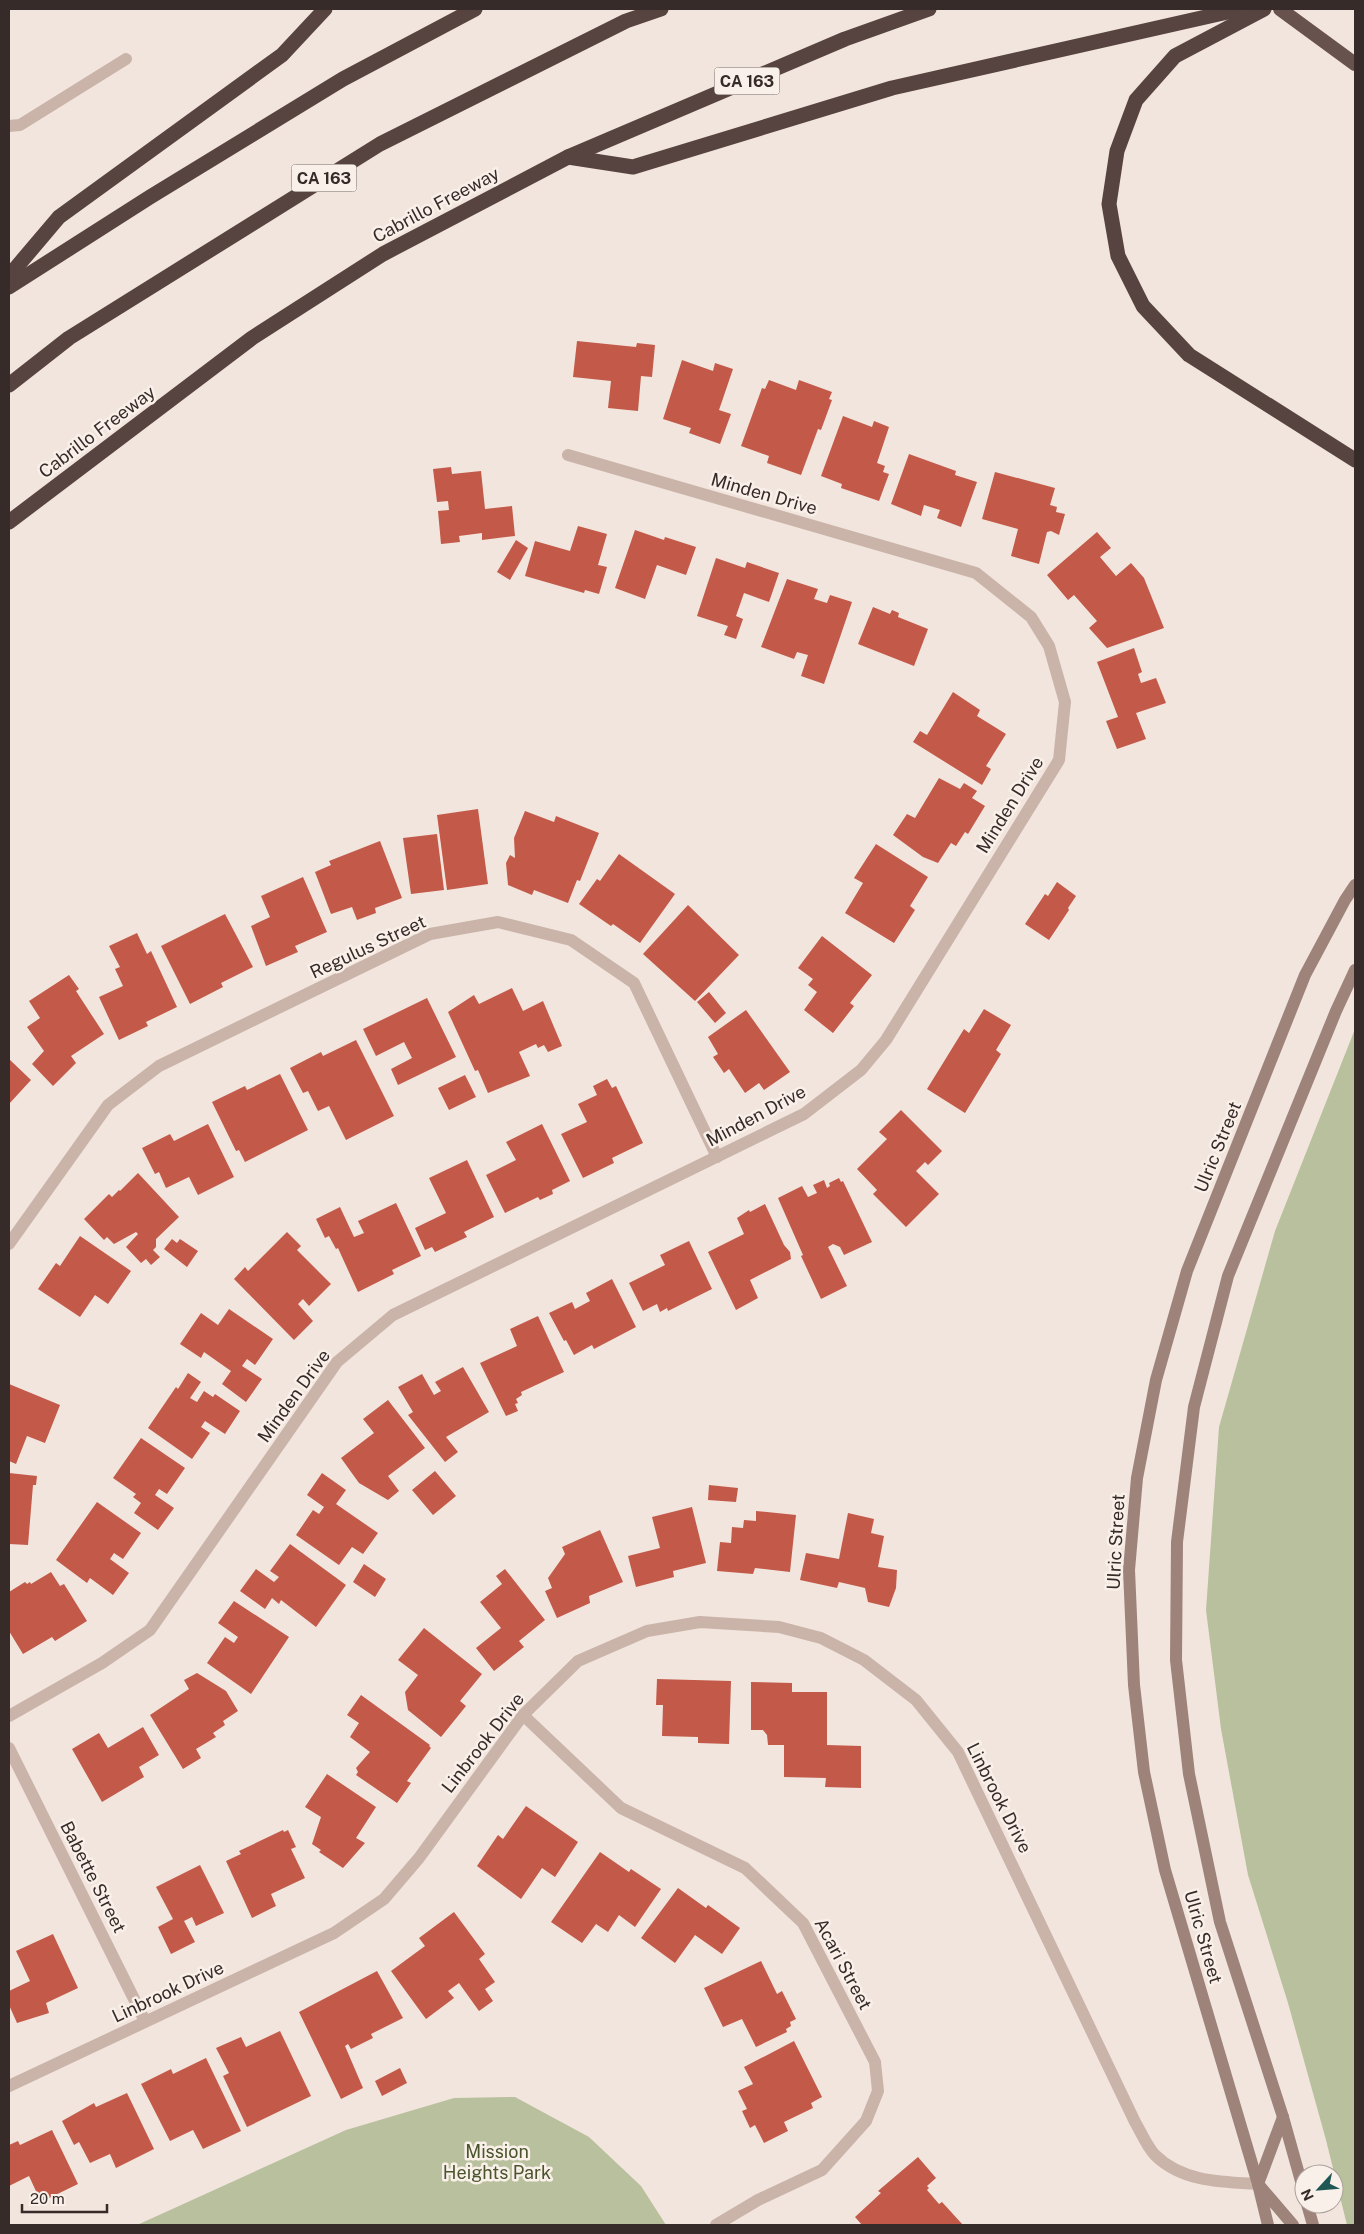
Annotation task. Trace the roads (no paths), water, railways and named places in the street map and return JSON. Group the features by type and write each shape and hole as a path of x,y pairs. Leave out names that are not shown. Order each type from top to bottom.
{"highway":[{"path":"9,276 59,217 282,55 325,9"},
{"path":"9,287 150,197 343,79 475,9"},
{"name":"CA 163","path":"9,385 69,338 380,144 626,21 661,9"},
{"name":"Cabrillo Freeway","path":"9,522 252,338 382,254 568,157 845,39 929,9"},
{"path":"568,157 634,167 892,88 1241,9"},
{"path":"1264,9 1174,56 1136,100 1116,151 1109,204 1118,256 1143,306 1189,355 1355,460"},
{"path":"1280,9 1355,64"}],"main road":[{"name":"Ulric Street","path":"1268,2225 1258,2184 1166,1870 1146,1781 1134,1685 1129,1570 1137,1478 1154,1388 1187,1271 1305,975 1355,885"},
{"name":"Ulric Street","path":"1296,2164 1283,2117 1220,1922 1188,1774 1176,1660 1177,1542 1194,1407 1228,1276 1336,1011 1355,970"},
{"path":"1283,2117 1258,2184 1293,2225"}],"street":[{"path":"9,126 20,125 126,59"},
{"name":"Minden Drive","path":"9,1716 102,1663 150,1630 338,1362 393,1315 804,1114 861,1070 886,1040 1059,760 1065,702 1049,646 1031,617 976,573 568,455"},
{"name":"Regulus Street","path":"9,1244 108,1105 160,1066 430,934 498,922 571,940 634,984 717,1157"},
{"name":"Linbrook Drive","path":"9,2086 334,1933 384,1899 419,1858 523,1715 578,1661 647,1631 682,1625 700,1622 779,1627 821,1638 864,1660 916,1700 958,1752 1135,2122 1155,2155 1183,2174 1217,2181 1258,2184"},
{"name":"Acari Street","path":"523,1715 621,1808 745,1868 803,1923 875,2062 878,2091 866,2121 822,2170 758,2200 716,2225"},
{"name":"Babette Street","path":"9,1748 145,2021"}],"park label":[{"name":"Mission Heights Park","path":"497,2162"}]}
